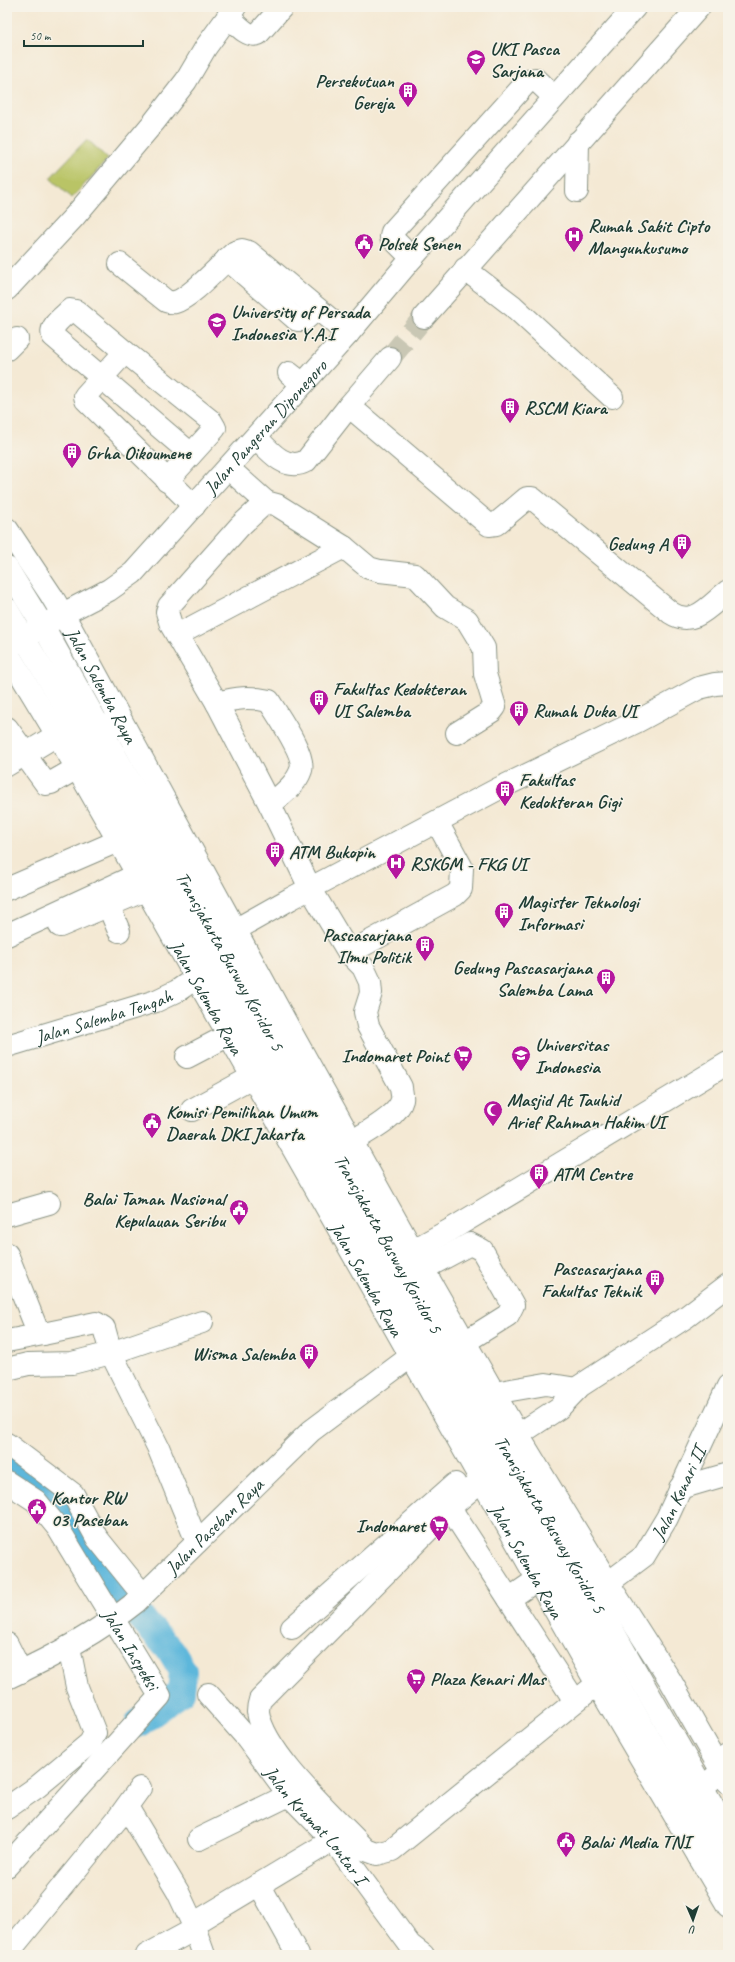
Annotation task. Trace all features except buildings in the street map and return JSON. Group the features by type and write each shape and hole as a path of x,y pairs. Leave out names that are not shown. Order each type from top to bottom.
{"main road":[{"path":"7,289 74,217 149,127 186,81 231,12 248,34 254,36 258,34 282,7"},
{"name":"Jalan Pangeran Diponegoro","path":"16,643 63,614 108,590 133,573 256,437 296,378 348,334 412,258 635,7"},
{"path":"424,317 699,7"},
{"path":"412,258 391,237 392,232 528,81 535,79 554,97"},
{"path":"577,191 578,142"},
{"path":"120,264 166,301 176,302 188,294 235,252 242,250 249,252 348,334"},
{"path":"460,276 513,306 612,397"},
{"path":"167,481 215,428 211,422 74,310 70,310 53,328 51,332 53,336 191,454"},
{"path":"125,352 86,396 86,400 194,506"},
{"path":"256,437 273,455 291,465 299,465 306,461 349,406 390,358"},
{"path":"349,406 488,525 496,524 527,498 532,498 671,614 680,619 688,619 696,616 728,592"},
{"path":"228,468 266,502 277,505 292,513 344,547 369,568 380,571 415,575 445,607 467,620 484,648 485,674 495,707 492,711 457,733"},
{"path":"266,502 240,526 169,606 168,619 217,703 270,805 310,888 349,953 363,967 370,982 371,993 365,1012 368,1026 401,1087 402,1099 399,1107 386,1120 351,1142"},
{"name":"Jalan Salemba Raya","path":"7,529 63,614 422,1270 518,1435 723,1767"},
{"path":"177,635 344,547"},
{"name":"Transjakarta Busway Koridor 5","path":"7,568 43,626 91,734"},
{"name":"Transjakarta Busway Koridor 5","path":"7,609 16,643 91,734 206,915 462,1374 554,1528 682,1791 720,1824 728,1871"},
{"name":"Jalan Salemba Raya","path":"7,652 12,674 52,727 75,765 597,1684 682,1791 699,1857 728,1906"},
{"path":"235,930 310,888 699,688 728,683"},
{"path":"217,703 240,698 254,697 269,701 293,742 300,757 301,769 295,781 270,805"},
{"path":"7,728 15,755 46,784 51,783 75,765 91,734 112,725 125,728"},
{"path":"15,755 52,727"},
{"path":"349,953 455,894 461,888 462,868 437,822"},
{"path":"7,889 118,841"},
{"path":"42,934 114,903 141,883"},
{"path":"7,935 141,883"},
{"path":"114,903 111,912 119,931"},
{"name":"Jalan Salemba Tengah","path":"7,1046 156,1001 177,991 196,978"},
{"path":"187,1057 229,1035"},
{"path":"412,1251 728,1063"},
{"path":"192,1110 252,1077"},
{"path":"7,1215 49,1203"},
{"path":"422,1270 470,1244 482,1250 513,1305 508,1314 465,1342"},
{"path":"7,1254 35,1328 43,1334"},
{"path":"518,1435 559,1408 576,1389 686,1317 728,1285"},
{"path":"7,1369 28,1364 72,1363 111,1353 202,1322"},
{"path":"7,1341 96,1323 102,1325 107,1333 111,1353 158,1447 197,1542"},
{"name":"Jalan Paseban Raya","path":"14,1675 69,1647 116,1618 140,1599 311,1431 410,1357"},
{"path":"494,1393 546,1384 576,1389"},
{"name":"Jalan Kenari II","path":"608,1583 644,1556 667,1518 728,1386"},
{"name":"Jalan Inspeksi","path":"7,1444 73,1494 97,1538 140,1599"},
{"path":"479,1474 450,1508 260,1700 258,1710 270,1741 285,1764 366,1850 378,1854 384,1853 392,1850 597,1684"},
{"path":"292,1628 451,1488 479,1474"},
{"path":"680,1488 728,1474"},
{"name":"Jalan Inspeksi","path":"7,1482 36,1501 58,1528 116,1618 160,1696 7,1866"},
{"path":"450,1508 575,1701"},
{"path":"509,1599 538,1579"},
{"path":"7,1644 14,1675"},
{"path":"7,1808 37,1787 90,1743 94,1733 77,1687 69,1647"},
{"name":"Jalan Kramat Lontar I","path":"208,1694 247,1738 289,1795 333,1840 410,1944 423,1955"},
{"path":"682,1791 723,1767"},
{"path":"7,1954 140,1788"},
{"path":"199,1839 289,1795"},
{"path":"127,1806 167,1872 194,1926 204,1955"},
{"path":"699,1857 720,1824"},
{"path":"147,1955 259,1884 333,1840"},
{"path":"259,1884 298,1955"}],"green space":[{"path":"87,139 108,159 72,198 50,178"}],"waterway":[{"path":"7,1467 56,1502 103,1577 171,1651 183,1671 181,1692 139,1723"}],"tunnel":[{"path":"390,358 424,317"}],"place":[{"name":"UKI Pasca Sarjana","path":"476,76"},
{"name":"Persekutuan Gereja","path":"408,108"},
{"name":"Rumah Sakit Cipto Mangunkusumo","path":"574,253"},
{"name":"Polsek Senen","path":"364,260"},
{"name":"University of Persada Indonesia Y.A.I","path":"217,339"},
{"name":"RSCM Kiara","path":"510,424"},
{"name":"Grha Oikoumene","path":"72,469"},
{"name":"Gedung A","path":"682,560"},
{"name":"Fakultas Kedokteran UI Salemba","path":"319,716"},
{"name":"Rumah Duka UI","path":"519,727"},
{"name":"Fakultas Kedokteran Gigi","path":"505,807"},
{"name":"ATM Bukopin","path":"275,868"},
{"name":"RSKGM - FKG UI","path":"396,880"},
{"name":"Magister Teknologi Informasi","path":"504,929"},
{"name":"Pascasarjana Ilmu Politik","path":"425,962"},
{"name":"Gedung Pascasarjana Salemba Lama","path":"606,995"},
{"name":"Indomaret Point","path":"463,1072"},
{"name":"Universitas Indonesia","path":"521,1072"},
{"name":"Masjid At Tauhid Arief Rahman Hakim UI","path":"493,1127"},
{"name":"Komisi Pemilihan Umum Daerah DKI Jakarta","path":"152,1139"},
{"name":"ATM Centre","path":"539,1190"},
{"name":"Balai Taman Nasional Kepulauan Seribu","path":"239,1226"},
{"name":"Pascasarjana Fakultas Teknik","path":"655,1296"},
{"name":"Wisma Salemba","path":"309,1370"},
{"name":"Kantor RW 03 Paseban","path":"37,1525"},
{"name":"Indomaret","path":"439,1542"},
{"name":"Plaza Kenari Mas","path":"416,1695"},
{"name":"Balai Media TNI","path":"566,1858"}]}
